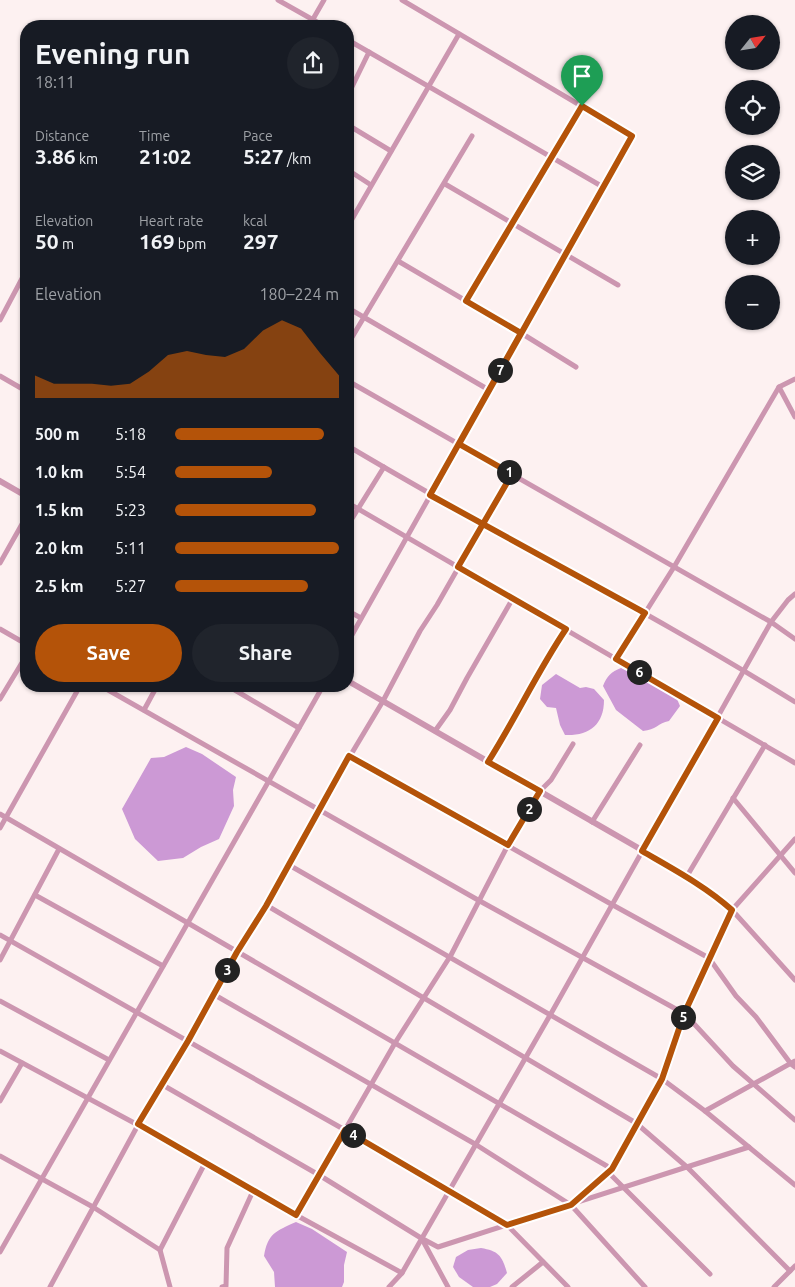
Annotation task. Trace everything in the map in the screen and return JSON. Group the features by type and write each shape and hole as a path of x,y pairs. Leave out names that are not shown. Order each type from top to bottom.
{"street":[{"path":"278,0 313,20 324,0"},
{"path":"354,631 632,136 402,0"},
{"path":"354,215 459,34"},
{"path":"354,43 603,187"},
{"path":"354,83 370,52"},
{"path":"466,301 582,106"},
{"path":"354,129 391,151"},
{"path":"354,334 472,136"},
{"path":"354,174 371,185"},
{"path":"445,184 618,285"},
{"path":"398,261 576,367"},
{"path":"0,320 20,282"},
{"path":"354,311 489,390"},
{"path":"0,376 20,388"},
{"path":"616,659 674,567 780,387 795,378"},
{"path":"354,384 771,622 795,638"},
{"path":"780,387 795,417"},
{"path":"354,450 430,495 645,613 795,702"},
{"path":"354,515 384,467"},
{"path":"50,1287 138,1124 188,1041 237,952 266,906 319,808 383,701 420,631 512,474"},
{"path":"0,481 20,493"},
{"path":"354,507 795,763"},
{"path":"0,563 2,554 20,526"},
{"path":"389,1287 402,1273 771,622 795,594"},
{"path":"435,731 450,710 512,598"},
{"path":"354,614 361,618"},
{"path":"0,629 20,641"},
{"path":"488,762 507,732 545,660 566,629"},
{"path":"0,699 20,666"},
{"path":"354,684 687,876 719,898 732,910 795,980"},
{"path":"0,828 77,692"},
{"path":"112,692 478,900 684,1014 752,1085 795,1120"},
{"path":"144,710 154,692"},
{"path":"238,692 299,728"},
{"path":"0,1252 320,692"},
{"path":"296,1215 395,1043 450,957 508,845 540,791 551,780 573,744"},
{"path":"687,876 765,745"},
{"path":"592,822 640,746"},
{"path":"349,756 709,958 736,996 794,1064 705,1111"},
{"path":"733,798 795,873"},
{"path":"0,814 610,1170 624,1188 710,1274"},
{"path":"571,1205 610,1170 662,1079 684,1014 732,910 795,839"},
{"path":"0,960 59,849"},
{"path":"288,864 662,1079 705,1111 795,1184"},
{"path":"35,895 163,966"},
{"path":"266,906 525,1056 636,1123 688,1168 790,1271"},
{"path":"0,935 345,1130 507,1225 568,1287"},
{"path":"213,994 475,1144 571,1205 645,1287"},
{"path":"0,1001 109,1060"},
{"path":"0,1051 138,1124 253,1191 402,1273"},
{"path":"0,1101 22,1063"},
{"path":"161,1084 319,1175 438,1247 750,1147"},
{"path":"0,1156 93,1208 160,1250"},
{"path":"170,1287 160,1250 205,1163"},
{"path":"222,1287 226,1286 227,1248 253,1191"},
{"path":"421,1238 448,1287"},
{"path":"512,1287 543,1262"},
{"path":"774,1287 795,1266"}],"shaded area":[{"path":"621,668 629,672 636,680 646,681 677,699 680,706 669,721 643,731 616,710 603,686 610,675"},
{"path":"556,674 580,688 594,689 604,700 598,722 588,731 574,735 565,735 560,725 556,708 547,707 540,699 542,685"},
{"path":"186,747 202,754 236,777 233,790 234,806 219,839 183,858 158,861 135,839 122,809 151,758 164,757"},
{"path":"296,1222 312,1229 347,1252 342,1287 275,1287 274,1272 264,1256 266,1248 274,1234"},
{"path":"481,1248 495,1252 501,1258 507,1273 497,1284 490,1287 473,1287 459,1277 453,1267 456,1257 468,1250"}],"route":[{"path":"582,106 466,301 521,333 430,495 484,524 645,613 616,659 718,718 642,851 687,876 719,898 732,910 684,1014 662,1079 612,1169 571,1205 507,1225 345,1130 296,1215 138,1124 188,1041 237,952 266,906 349,756 508,845 540,791 488,762 507,732 545,660 566,629 458,567 484,524 512,474 459,444 632,136 582,106"}]}
